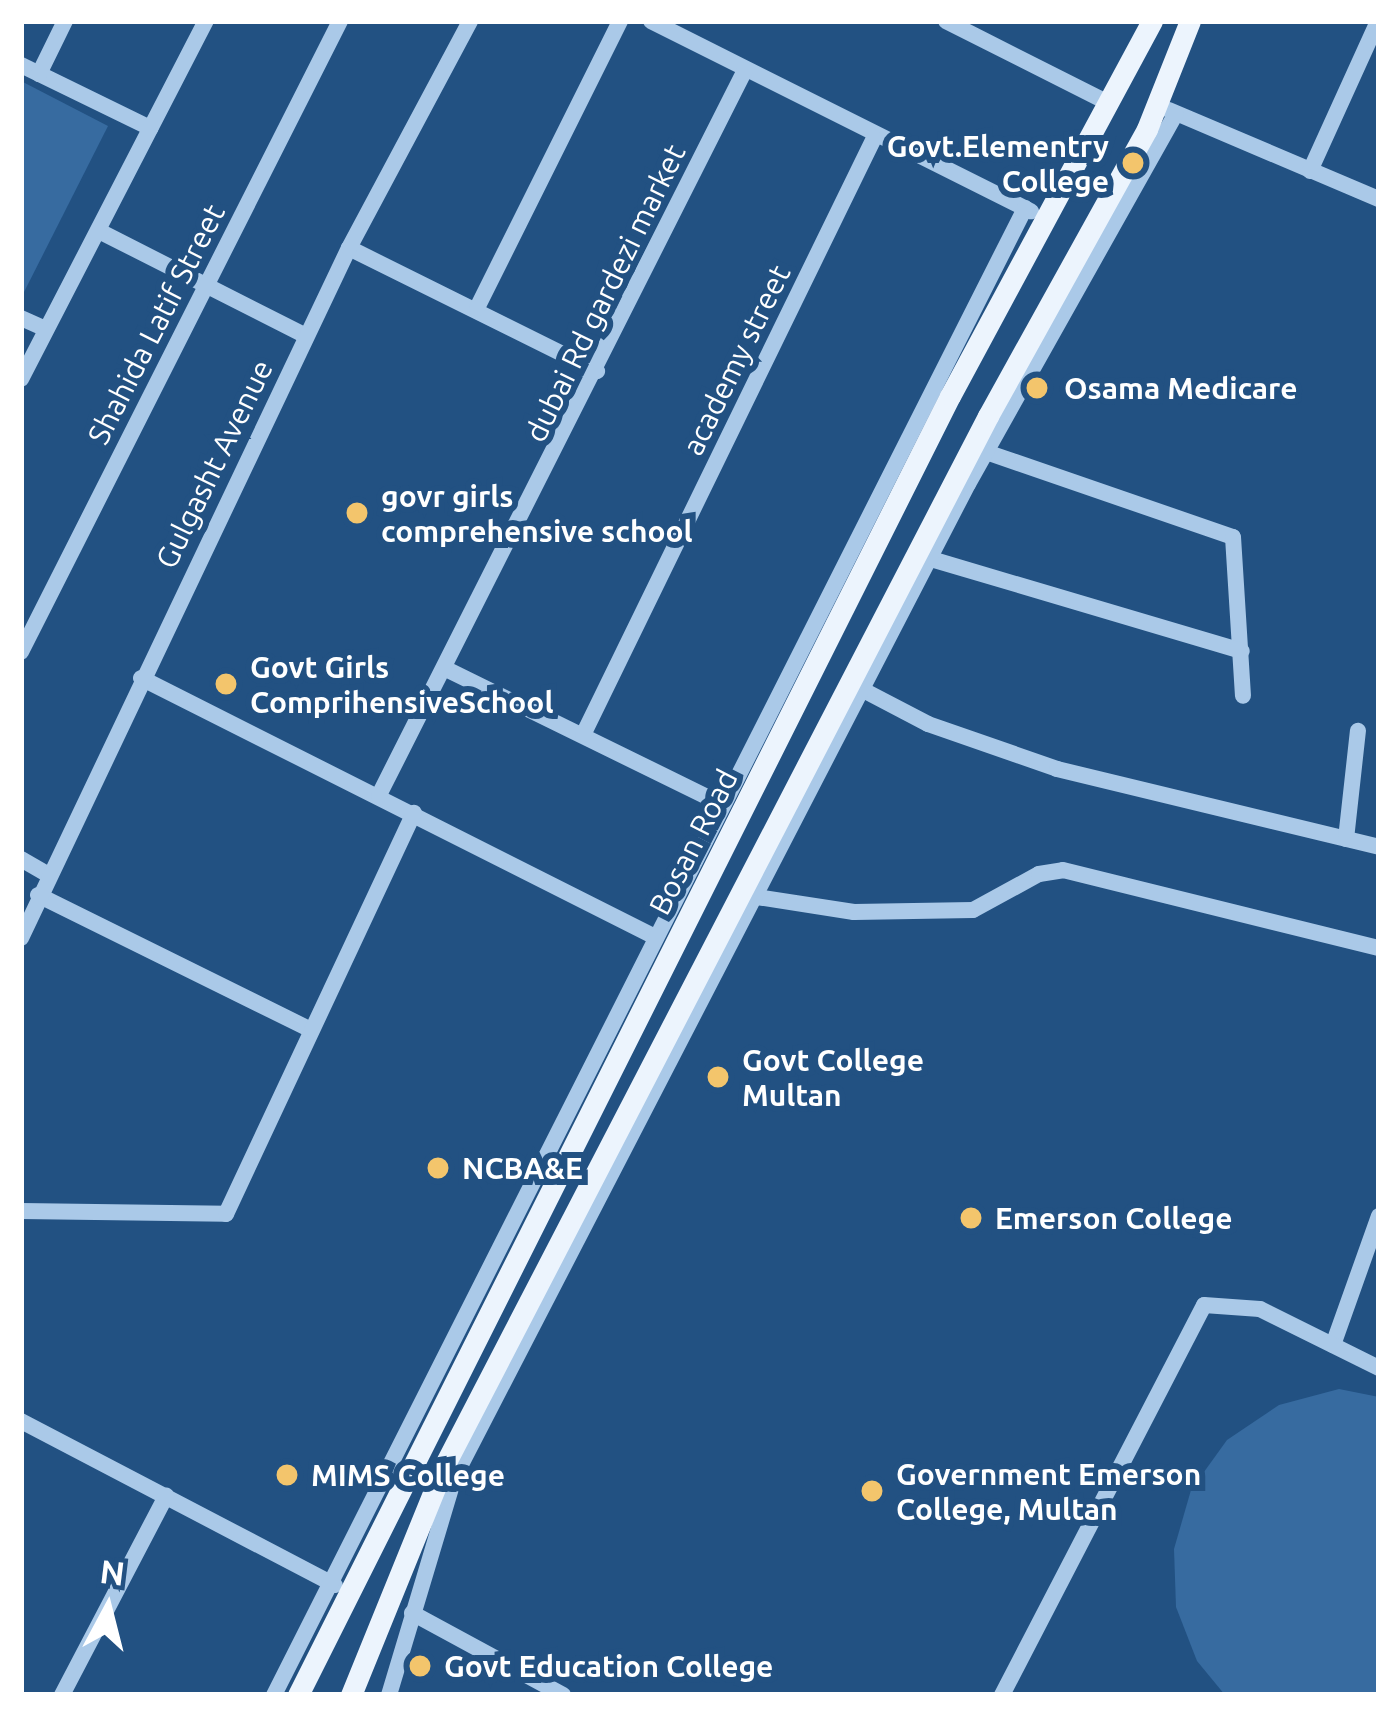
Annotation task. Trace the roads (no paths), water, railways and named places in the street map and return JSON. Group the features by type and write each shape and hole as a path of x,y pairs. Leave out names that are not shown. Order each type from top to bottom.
{"main road":[{"name":"Bosan Road","path":"298,1695 338,1586 806,684 1036,213 1110,104 1152,21"},
{"path":"351,1695 428,1498 988,416 1167,109 1190,21"},
{"path":"950,396 988,416"},
{"path":"806,684 842,701"}],"street":[{"path":"39,74 65,21"},
{"path":"21,379 206,21"},
{"name":"Shahida Latif Street","path":"21,652 340,21"},
{"name":"Gulgasht Avenue","path":"21,938 47,874 349,248 470,21"},
{"path":"476,308 620,21"},
{"path":"274,1695 338,1586 722,804 1036,213 874,138 651,21"},
{"path":"946,21 1110,104"},
{"path":"1310,171 1378,21"},
{"path":"21,65 150,128"},
{"name":"dubai Rd gardezi market","path":"380,795 745,70"},
{"path":"389,1695 454,1478 1167,109 1379,199"},
{"name":"academy street","path":"583,735 874,138"},
{"path":"99,231 306,336"},
{"path":"349,248 597,370"},
{"path":"21,318 46,329"},
{"path":"986,452 1233,537 1243,696"},
{"path":"931,559 1242,650"},
{"path":"446,669 722,804"},
{"path":"141,678 655,937"},
{"path":"866,691 928,724 1057,769 1379,848"},
{"path":"1346,839 1358,731"},
{"path":"21,1211 226,1214 414,813"},
{"path":"21,859 47,874"},
{"path":"757,897 854,912 973,910 1039,874 1063,870 1379,947"},
{"path":"38,895 311,1030"},
{"path":"1333,1345 1379,1216"},
{"path":"1002,1695 1204,1305 1260,1309 1379,1368"},
{"path":"21,1421 338,1586"},
{"path":"62,1695 166,1496"},
{"path":"412,1613 563,1695"}],"place":[{"name":"Govt.Elementry College","path":"1133,163"},
{"name":"Osama Medicare","path":"1037,388"},
{"name":"govr girls comprehensive school","path":"357,513"},
{"name":"Govt Girls ComprihensiveSchool","path":"226,684"},
{"name":"Govt College Multan","path":"718,1077"},
{"name":"NCBA&E","path":"438,1168"},
{"name":"Emerson College","path":"971,1218"},
{"name":"MIMS College","path":"287,1475"},
{"name":"Government Emerson College, Multan","path":"872,1491"},
{"name":"Govt Education College","path":"420,1666"}]}
